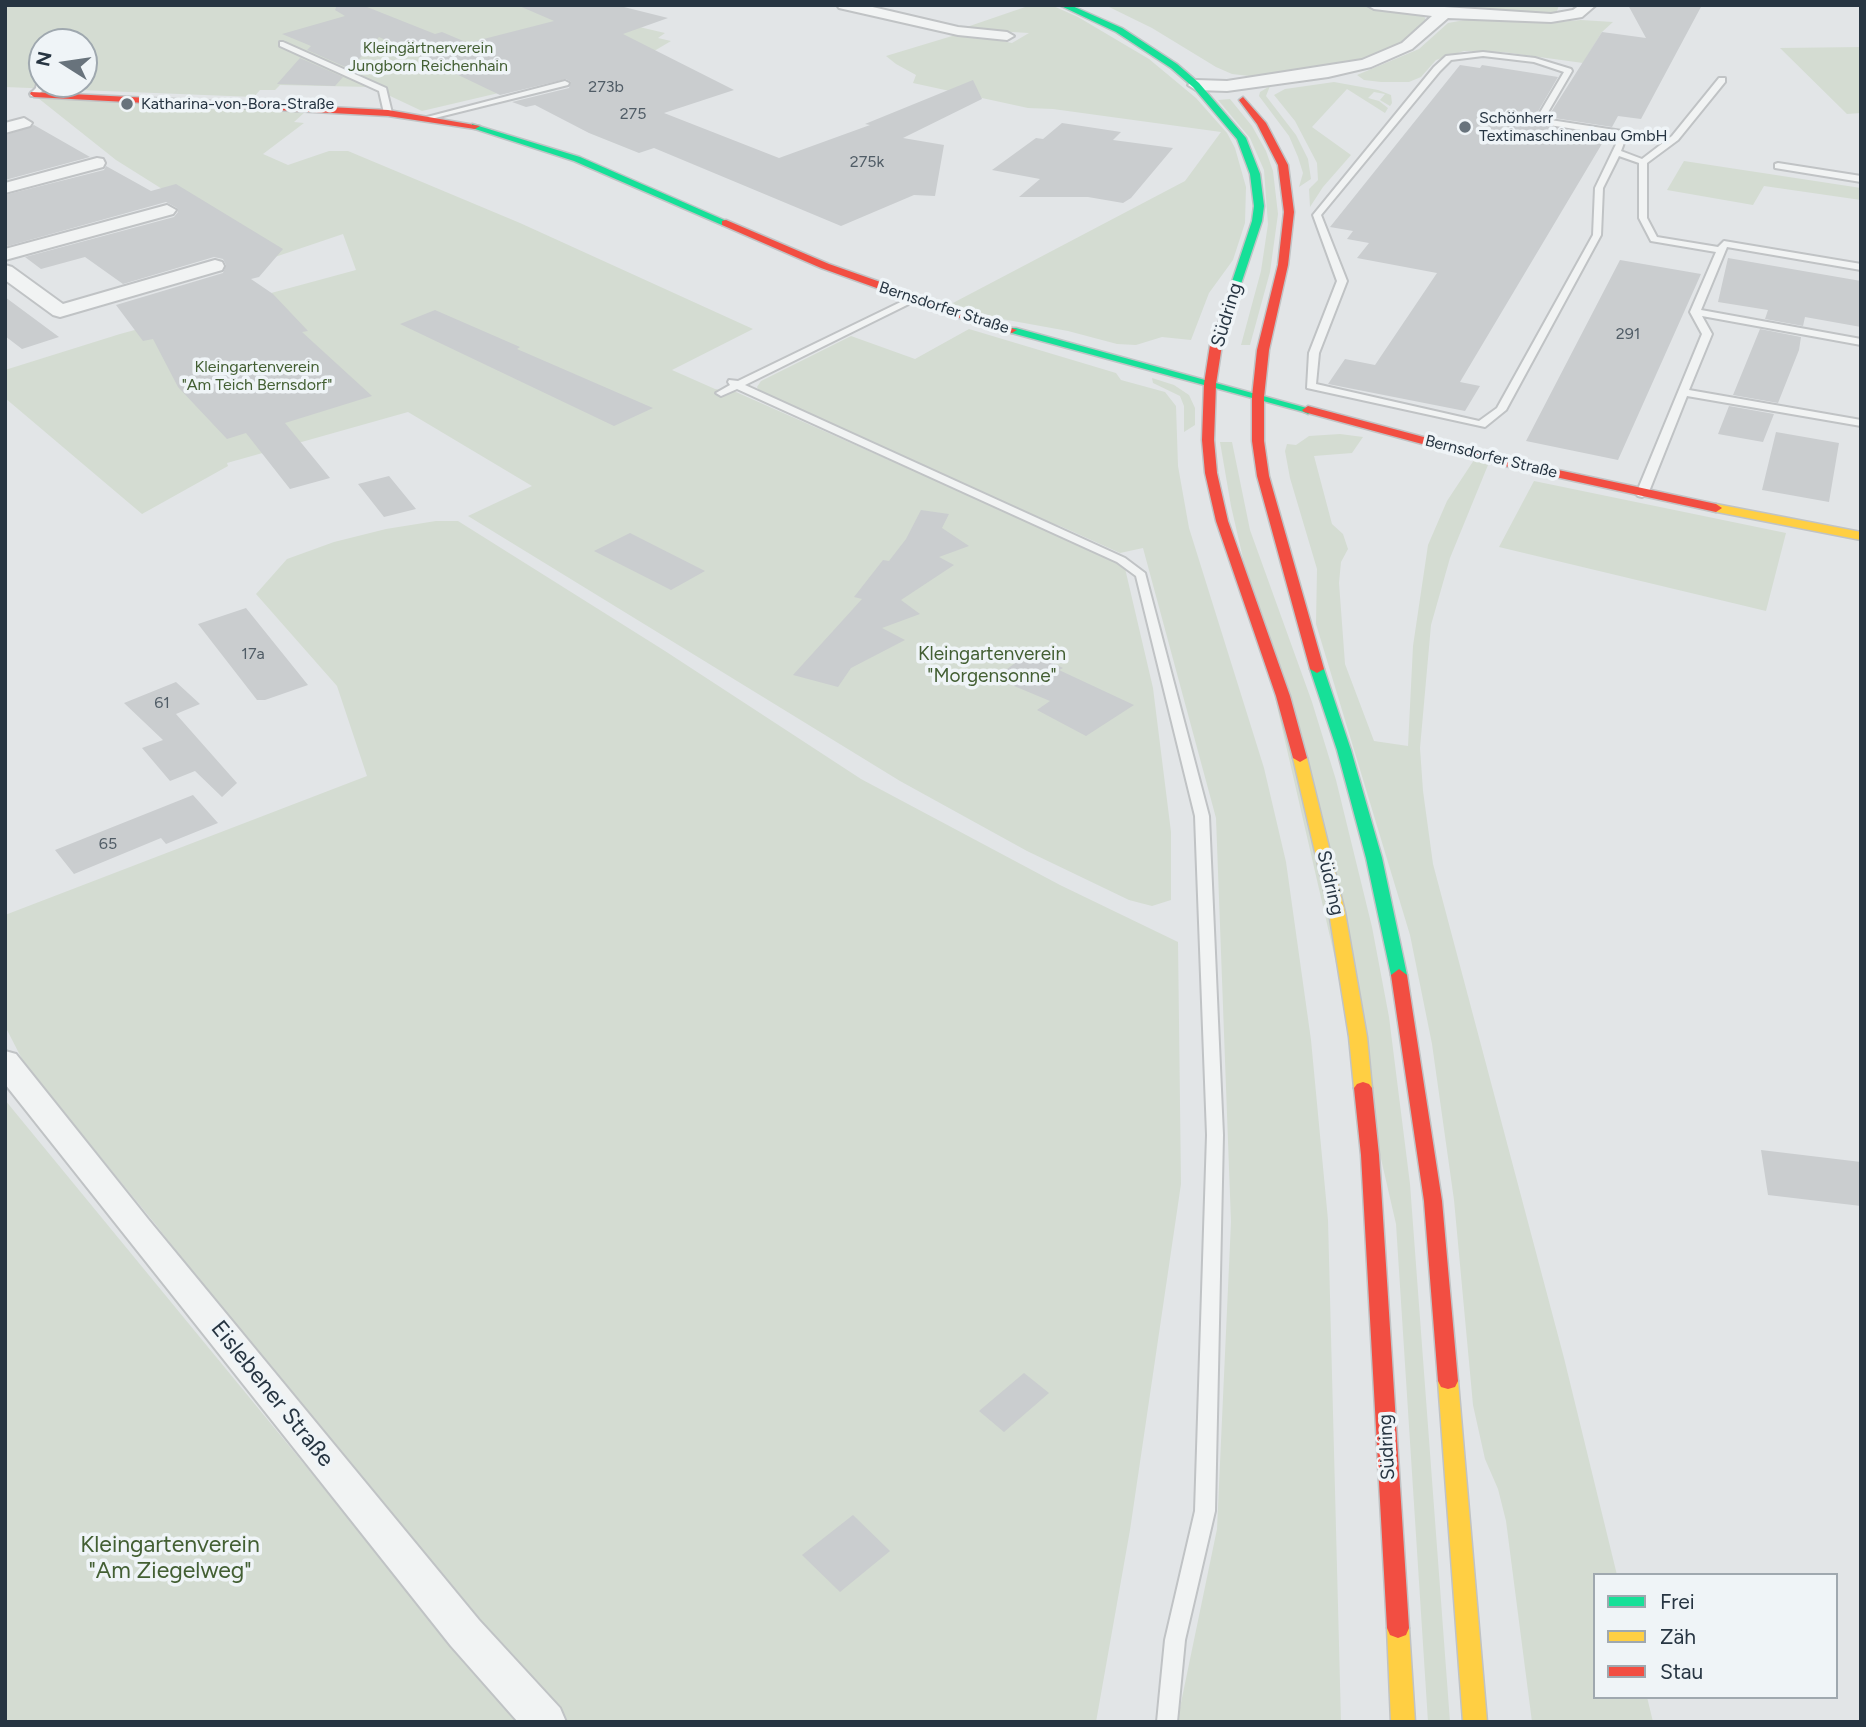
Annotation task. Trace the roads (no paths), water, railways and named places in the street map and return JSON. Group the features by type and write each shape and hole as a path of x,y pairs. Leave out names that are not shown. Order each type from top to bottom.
{"main road":[{"name":"Südring","path":"1063,5 1119,30 1174,66 1196,85 1241,138 1255,174 1259,206 1254,237 1217,340 1210,384 1208,440 1222,521 1283,696 1304,772 1337,912 1358,1037 1370,1155 1403,1722"},
{"path":"1094,5 1169,43"},
{"path":"1204,66 1246,103 1273,143 1283,165 1288,190 1289,212 1283,264 1263,350 1258,397 1258,441 1263,477 1303,626 1374,858 1395,949 1413,1052 1433,1201 1475,1722"},
{"name":"Bernsdorfer Straße","path":"98,97 388,113 468,124 577,159 825,266 978,321 1496,460 1642,494 1861,536"}],"street":[{"path":"844,5 958,31 1007,36"},
{"path":"1374,5 1444,13 1566,16 1583,11 1589,5"},
{"path":"1196,85 1227,86 1366,64 1407,46 1444,13"},
{"path":"5,128 24,123"},
{"path":"5,188 97,163"},
{"path":"5,255 167,210"},
{"path":"5,271 60,311 215,266"},
{"name":"Eislebener Straße","path":"5,1062 111,1197 472,1641 545,1722"}],"lane":[{"path":"283,44 383,90 388,113"},
{"path":"1473,54 1512,57 1535,60 1568,71 1539,121 1625,134 1616,152 1599,188 1597,235 1501,410 1481,425 1311,386 1314,353 1342,281 1317,215 1437,69 1449,58 1473,54"},
{"path":"1643,162 1675,138 1722,80"},
{"path":"431,117 565,83"},
{"path":"1616,152 1643,162"},
{"path":"1643,162 1643,218 1654,239 1721,250"},
{"path":"1778,166 1861,179"},
{"path":"1695,312 1724,244 1861,267"},
{"path":"721,393 914,299"},
{"path":"1695,312 1861,342"},
{"path":"1642,494 1707,334 1695,312"},
{"path":"735,384 1121,560 1141,575 1202,816 1215,1135 1205,1511 1175,1640 1167,1722"},
{"path":"1684,392 1861,424"}],"place":[{"name":"Katharina-von-Bora-Straße","path":"127,104"},
{"name":"Schönherr Textimaschinenbau GmbH","path":"1465,127"}],"park label":[{"name":"Kleingärtnerverein Jungborn Reichenhain","path":"428,57"},
{"name":"Kleingartenverein \"Am Teich Bernsdorf\"","path":"257,376"},
{"name":"Kleingartenverein \"Morgensonne\"","path":"992,665"},
{"name":"Kleingartenverein \"Am Ziegelweg\"","path":"170,1558"}]}
